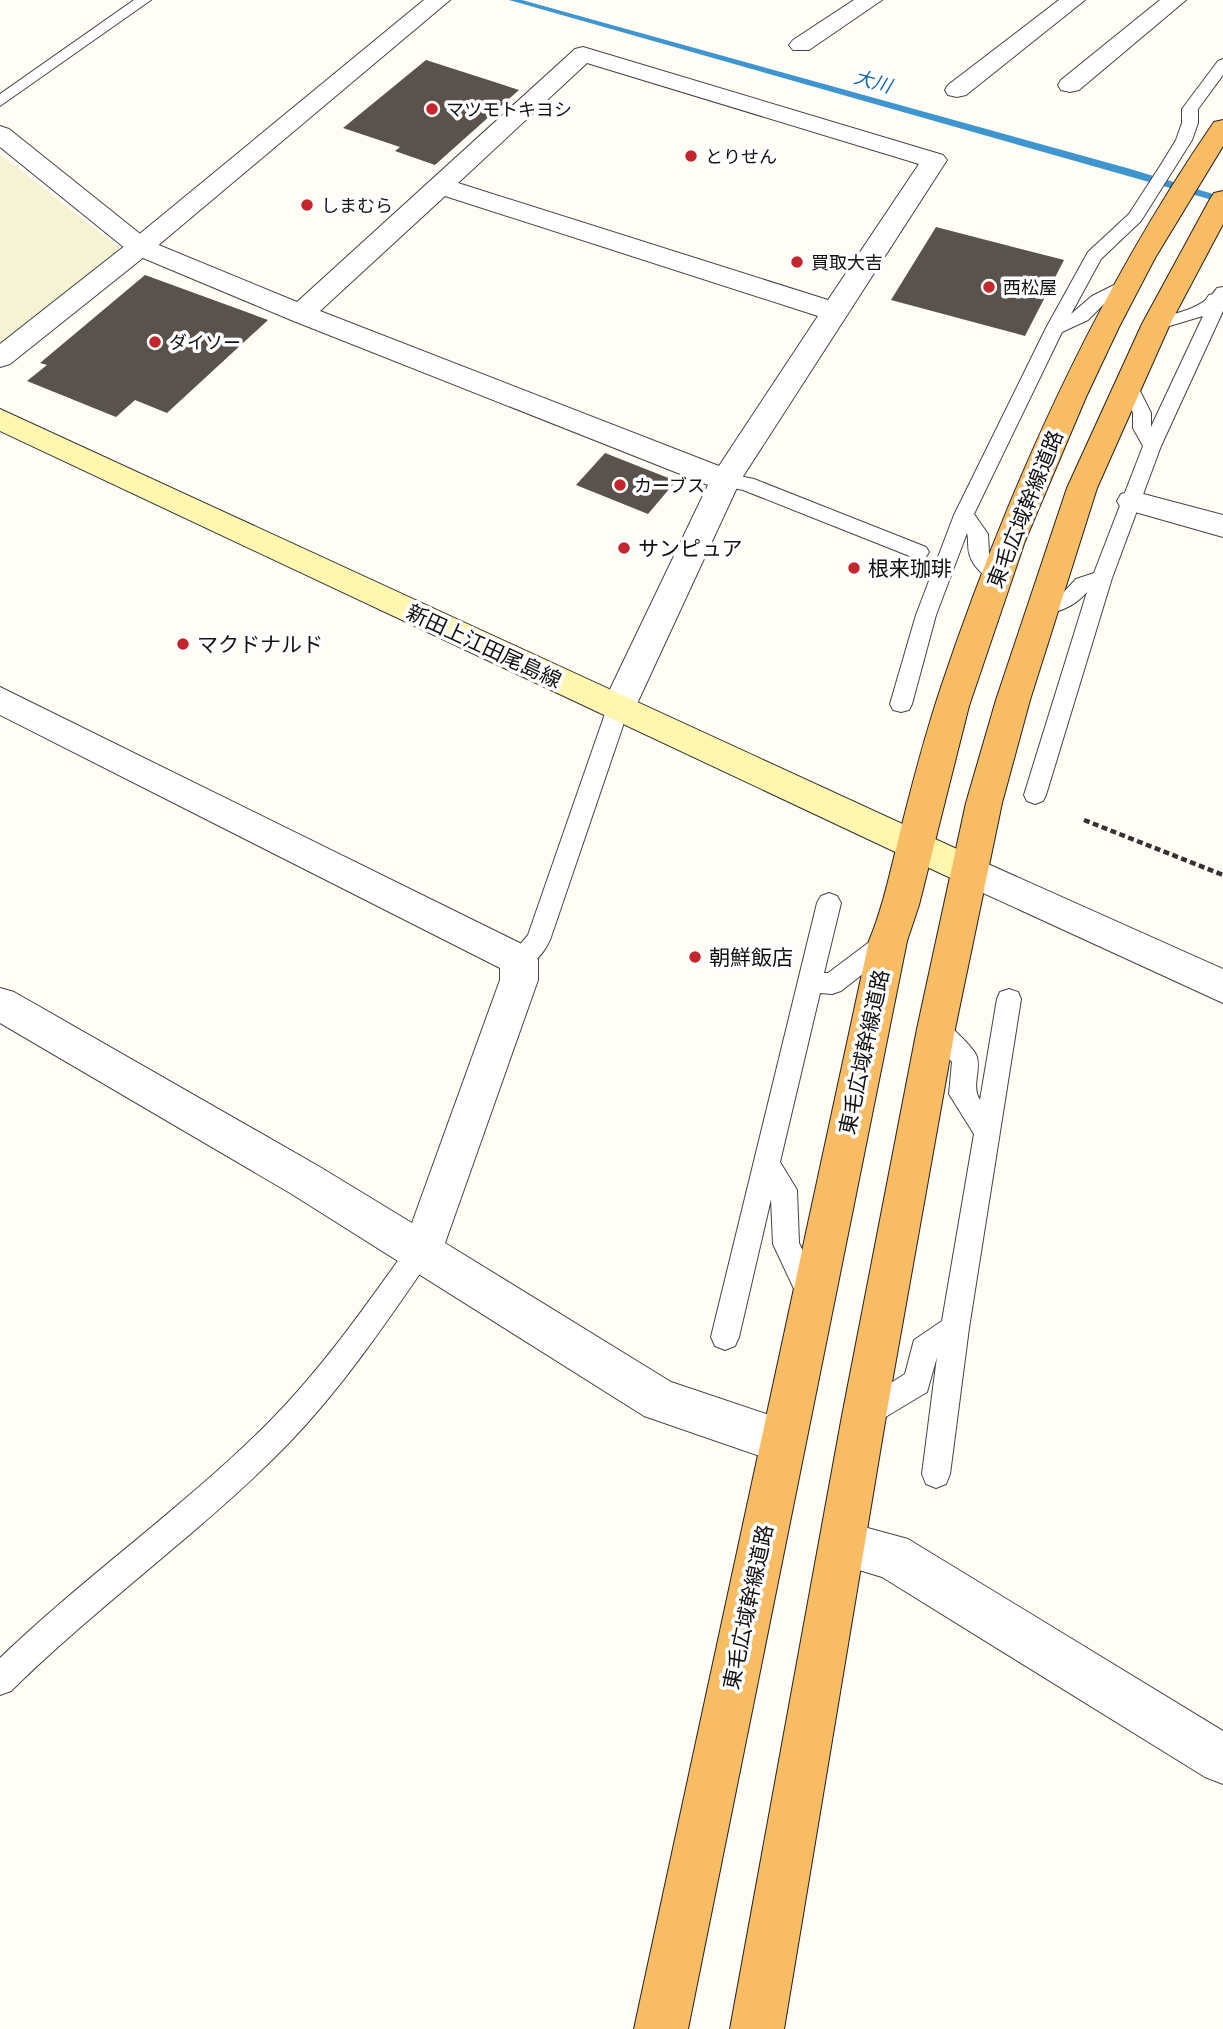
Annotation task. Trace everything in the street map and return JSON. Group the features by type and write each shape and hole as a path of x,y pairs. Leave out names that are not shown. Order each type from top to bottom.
{"highway":[{"name":"東毛広域幹線道路","path":"661,2029 888,941 898,918 915,844 958,687 997,575 1031,489 1078,384 1130,282 1159,204 1187,159 1223,127"},
{"path":"757,2029 864,1416 936,1029 984,803 1042,606 1082,488 1156,324 1217,209"}],"main road":[{"name":"新田上江田尾島線","path":"0,419 970,871"}],"street":[{"path":"0,358 140,247 438,0"},
{"path":"801,45 870,0"},
{"path":"957,90 1073,0"},
{"path":"1070,85 1174,0"},
{"path":"301,314 583,54 934,160 725,480 618,708"},
{"path":"0,134 140,247 301,314 725,480"},
{"path":"441,186 836,312"},
{"path":"1132,501 1223,526"},
{"path":"0,700 519,960 519,980 436,1216 421,1250"},
{"path":"970,871 1223,987"},
{"path":"0,1004 165,1097 421,1250 660,1400 783,1441"},
{"path":"842,1544 891,1556 1223,1759"}],"lane":[{"path":"0,101 144,0"},
{"path":"1187,159 1184,140 1190,123 1190,109 1223,64"},
{"path":"901,704 926,615 964,515 1055,328 1094,256 1135,217 1159,204"},
{"path":"1055,328 1082,316 1098,300 1130,282"},
{"path":"1156,324 1193,314 1222,298"},
{"path":"1035,795 1102,578 1152,446 1222,298"},
{"path":"1129,387 1142,413 1142,428 1152,446"},
{"path":"725,480 747,484 919,552"},
{"path":"964,515 978,534 979,555 997,575"},
{"path":"1042,606 1069,600 1083,584 1102,578"},
{"path":"519,960 538,940 618,708"},
{"path":"725,1337 829,903"},
{"path":"809,981 832,984 888,941"},
{"path":"936,1474 986,1131 1009,999"},
{"path":"936,1029 965,1058 962,1094 986,1131"},
{"path":"766,1164 784,1190 786,1244 813,1297"},
{"path":"0,1680 103,1584 256,1455 335,1365 421,1250"},
{"path":"864,1416 917,1382 924,1350 956,1328"}],"path":[{"path":"1084,820 1223,875"}],"shaded area":[{"path":"0,154 120,248 0,346"}],"building":[{"name":"マツモトキヨシ","path":"426,60 519,90 435,165 395,151 400,147 343,128"},
{"path":"936,227 1064,260 1025,336 891,300"},
{"name":"ダイソー","path":"145,275 268,320 167,413 135,400 116,417 27,381 47,365 40,363"},
{"path":"605,453 676,481 648,514 576,485"}],"waterway":[{"name":"大川","path":"513,0 1223,200"}],"place":[{"name":"マツモトキヨシ","path":"432,109"},
{"name":"とりせん","path":"691,156"},
{"name":"しまむら","path":"307,205"},
{"name":"買取大吉","path":"797,262"},
{"name":"西松屋","path":"989,287"},
{"name":"ダイソー","path":"155,342"},
{"name":"カーブス","path":"620,485"},
{"name":"サンピュア","path":"624,548"},
{"name":"根来珈琲","path":"854,568"},
{"name":"マクドナルド","path":"183,644"},
{"name":"朝鮮飯店","path":"695,957"}]}
